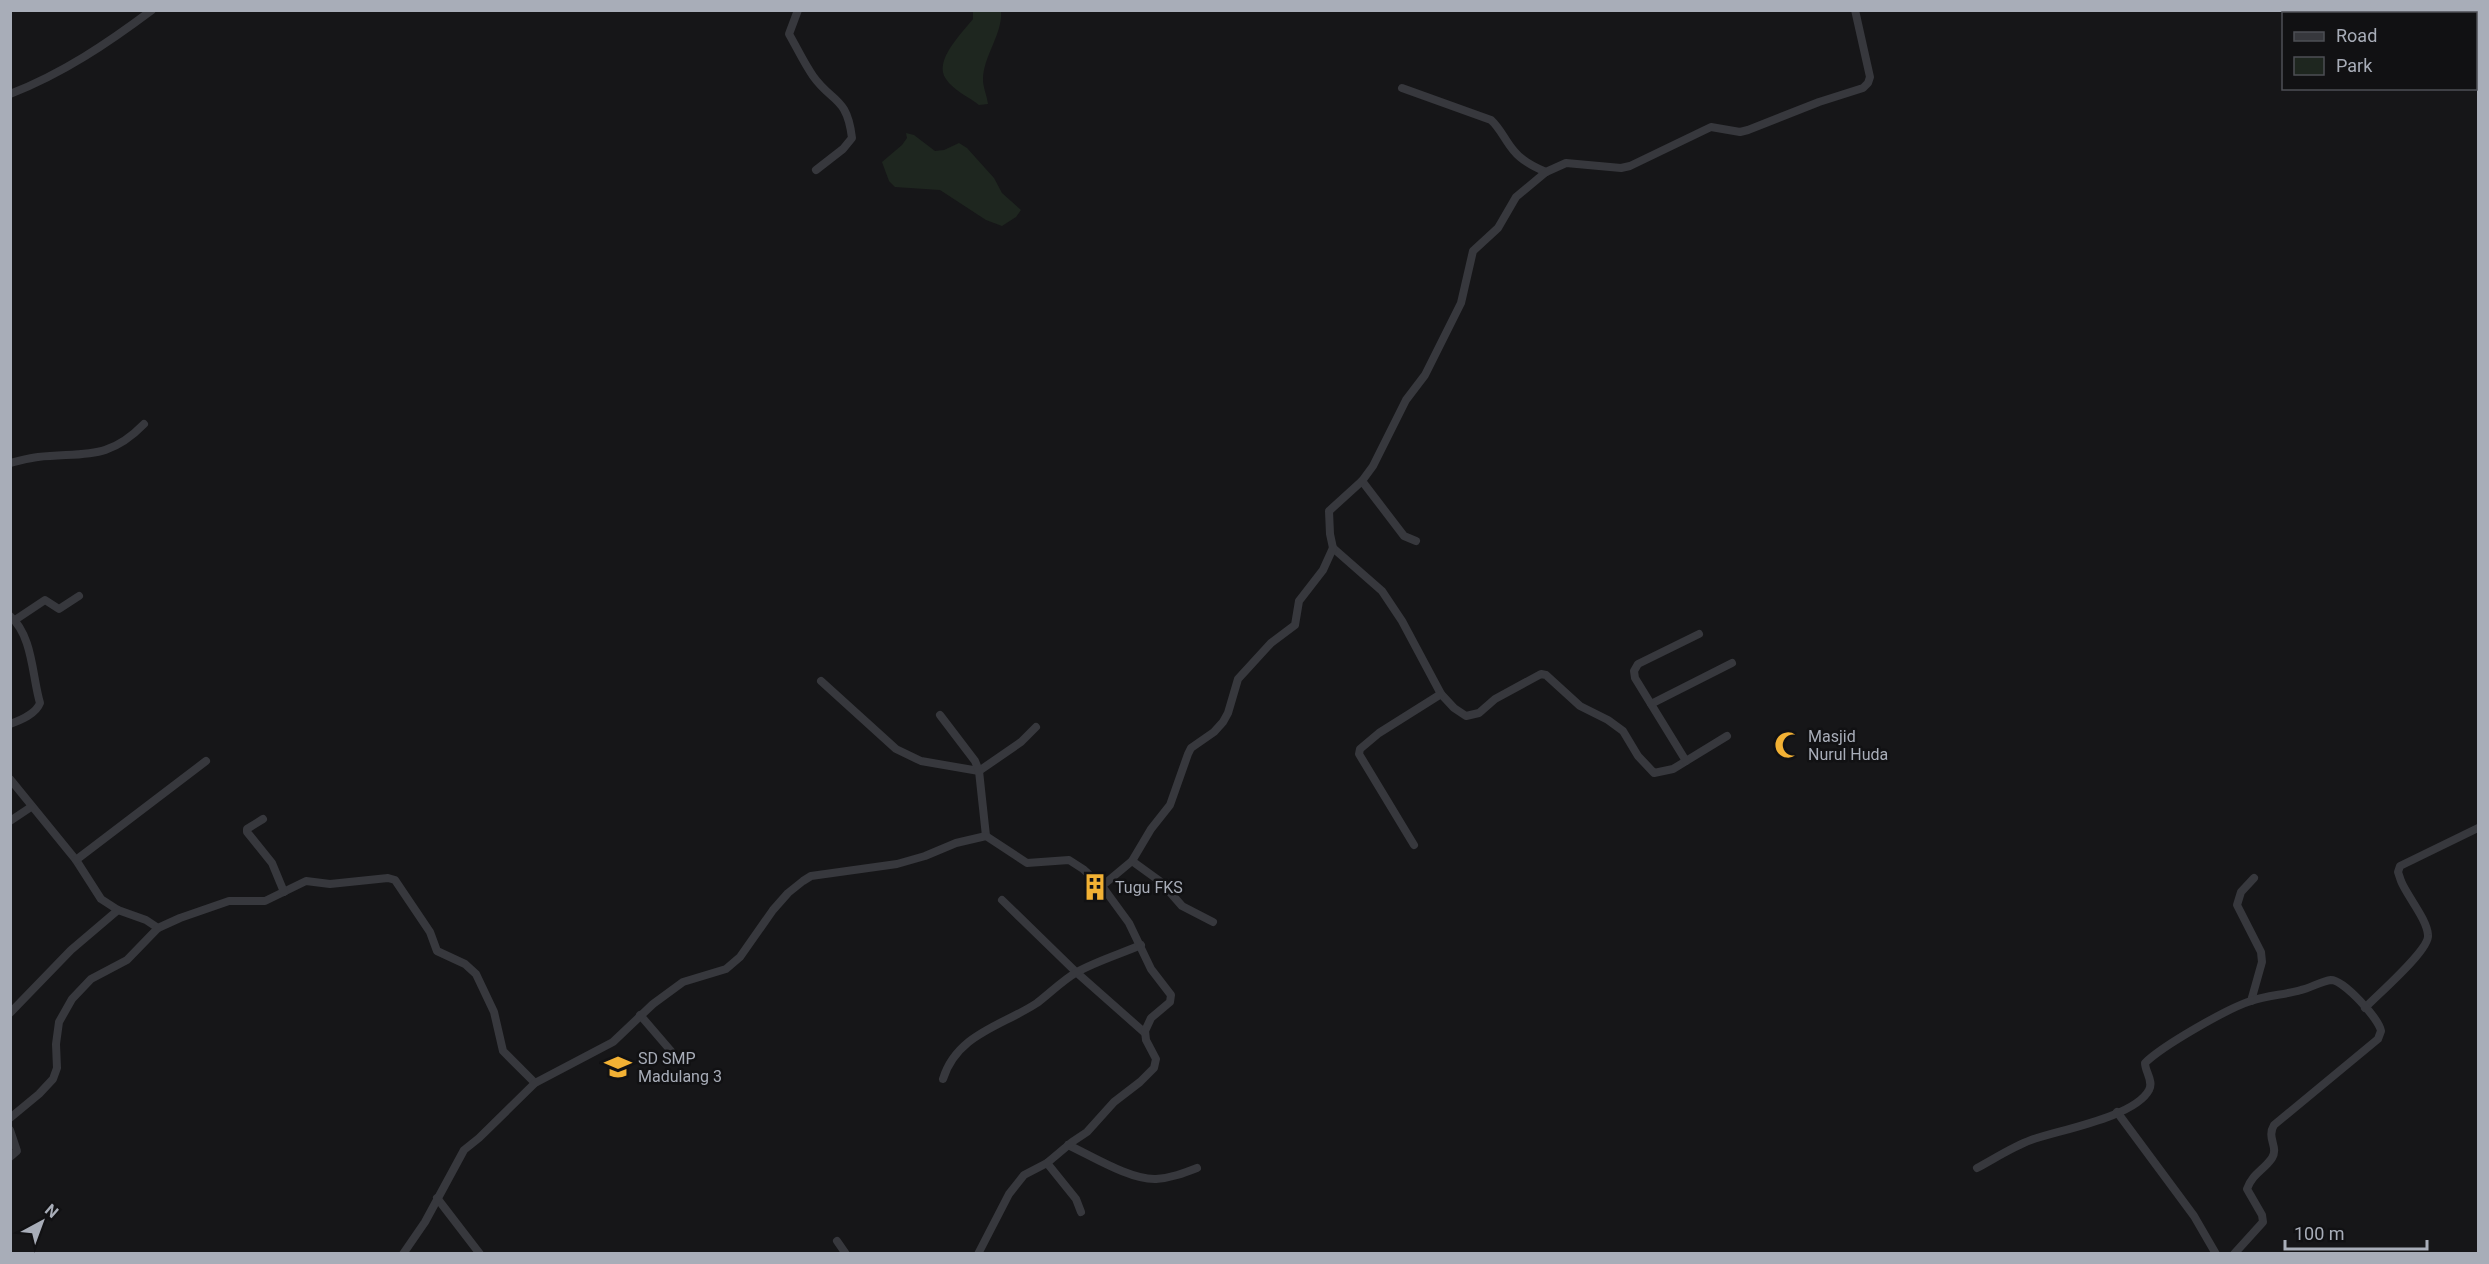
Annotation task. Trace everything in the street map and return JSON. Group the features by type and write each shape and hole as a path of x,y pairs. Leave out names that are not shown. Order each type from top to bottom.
{"street":[{"path":"10,94 31,86 75,63 152,10"},
{"path":"798,10 789,34 814,78 840,102 848,117 852,138 843,149 816,170"},
{"path":"1102,886 1132,861 1151,829 1174,800 1191,748 1214,732 1223,722 1238,679 1271,643 1295,625 1299,601 1323,570 1332,548 1329,511 1362,481 1373,466 1406,399 1425,375 1461,303 1473,251 1498,228 1516,197 1546,172 1566,163 1621,168 1630,166 1711,127 1740,132 1748,130 1819,102 1863,88 1870,77 1855,10"},
{"path":"1402,88 1491,120 1514,152 1528,164 1546,172"},
{"path":"10,463 35,457 79,455 109,450 122,444 144,424"},
{"path":"1362,481 1404,536 1416,541"},
{"path":"1332,548 1370,580 1391,603 1441,694 1466,716 1473,716 1515,687 1541,674 1549,678 1580,706 1608,720 1623,731 1650,771 1659,774 1673,769 1727,736"},
{"path":"10,724 27,716 38,708 40,703 28,649 21,629 13,618 45,600 59,609 79,596"},
{"path":"1686,762 1635,678 1634,671 1638,664 1699,634"},
{"path":"1651,704 1732,663"},
{"path":"821,681 896,748 921,761 979,771 1021,742 1036,727"},
{"path":"1414,845 1359,754 1359,749 1379,733 1441,694"},
{"path":"940,715 975,761 979,771 986,836"},
{"path":"76,860 206,761"},
{"path":"10,778 31,807 76,860 101,899 118,910 146,920 158,928"},
{"path":"10,821 31,807"},
{"path":"263,819 247,830 272,863 284,892"},
{"path":"2365,1008 2421,951 2428,940 2427,927 2401,881 2398,872 2400,866 2478,828"},
{"path":"403,1254 425,1222 464,1150 535,1083 613,1042 640,1015 683,982 726,969 740,957 772,910 788,893 811,876 897,864 966,840 986,836 1027,863 1069,860 1083,869 1102,886 1129,923 1151,969 1172,998 1151,1018 1145,1033 1146,1040 1156,1059 1154,1068 1114,1102 1087,1132 1047,1164 1029,1172 1020,1180 1009,1194 978,1254"},
{"path":"1132,861 1161,882 1182,906 1213,922"},
{"path":"2251,1001 2262,962 2261,952 2237,905 2241,892 2254,878"},
{"path":"11,1117 53,1079 57,1068 56,1044 59,1022 72,999 91,979 127,960 158,928 229,901 265,902 306,881 330,884 380,879 395,880 430,932 437,951 465,964 476,974 494,1012 503,1051 535,1083"},
{"path":"1002,900 1076,972 1145,1033"},
{"path":"10,1013 71,950 118,910"},
{"path":"943,1079 948,1062 963,1046 982,1033 1036,1004 1076,972 1141,945"},
{"path":"1977,1168 2032,1140 2091,1124 2142,1098 2149,1091 2151,1084 2145,1063 2233,1009 2251,1001 2300,990 2331,980 2344,986 2365,1008 2382,1031 2378,1039 2311,1092 2271,1130 2270,1137 2274,1153 2272,1158 2254,1175 2247,1189 2262,1215 2263,1222 2234,1254"},
{"path":"640,1015 671,1051"},
{"path":"2117,1112 2194,1216 2216,1254"},
{"path":"10,1130 16,1151 10,1157"},
{"path":"1068,1145 1135,1175 1154,1179 1172,1177 1197,1168"},
{"path":"1047,1164 1076,1199 1081,1212"},
{"path":"437,1198 480,1254"},
{"path":"837,1241 846,1254"}],"green space":[{"path":"973,11 1001,11 999,28 984,71 983,83 988,104 979,105 957,90 949,83 943,72 946,56 956,39 973,19"},
{"path":"906,133 914,135 935,151 944,150 959,143 967,148 994,178 1002,193 1021,210 1016,217 1002,226 986,220 940,190 895,187 889,181 882,162 902,145 907,138"}],"place":[{"name":"Masjid Nurul Huda","path":"1788,745"},
{"name":"Tugu FKS","path":"1095,887"},
{"name":"SD SMP Madulang 3","path":"618,1067"}]}
